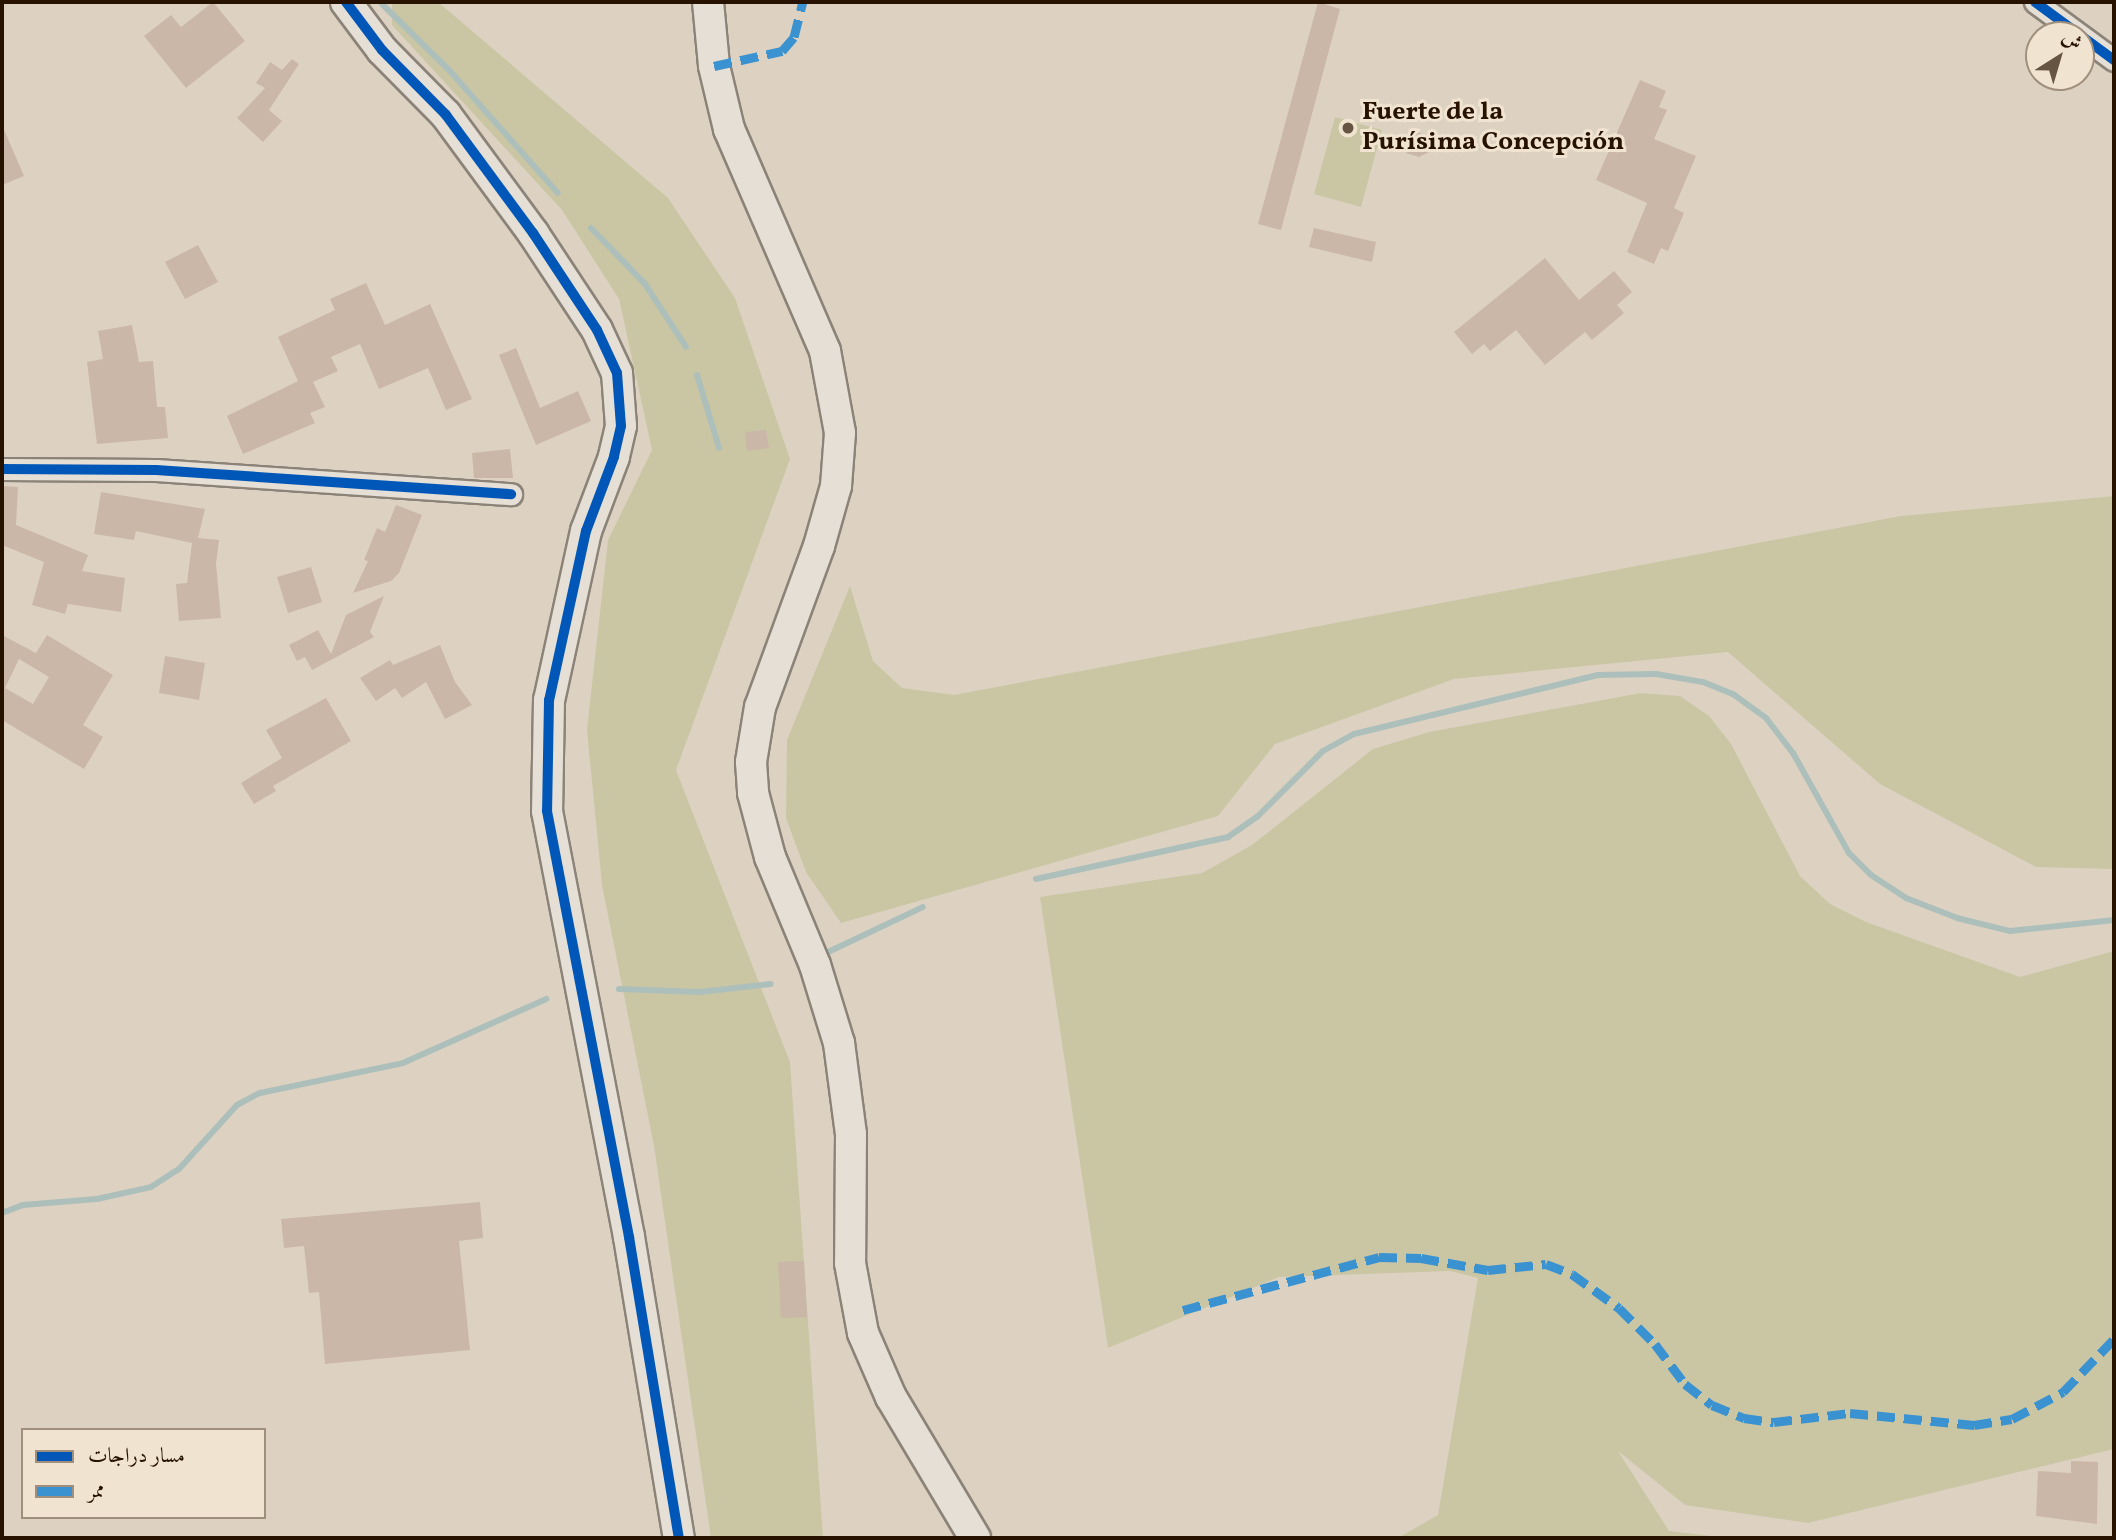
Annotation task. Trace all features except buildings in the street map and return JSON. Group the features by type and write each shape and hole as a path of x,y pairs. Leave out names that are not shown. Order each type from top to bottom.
{"street":[{"path":"346,2 382,50 446,116 517,212 597,331 617,373 621,426 586,531 549,700 547,811 629,1237 679,1538"},
{"path":"708,2 714,66 729,129 825,351 840,433 836,486 822,537 760,706 751,762 753,793 770,858 815,965 839,1043 851,1134 850,1263 863,1333 891,1397 975,1538"},
{"path":"2035,2 2114,60"},
{"path":"2,469 156,470 511,494"}],"shaded area":[{"path":"392,2 438,2 668,198 735,298 790,459 676,770 790,1062 823,1538 711,1538 654,1146 602,885 587,730 608,540 652,450 619,299 562,210 392,25"},
{"path":"1335,117 1382,130 1361,207 1314,194"},
{"path":"2114,496 2114,869 2036,867 1880,784 1728,652 1454,679 1275,744 1218,816 841,923 806,872 786,818 787,740 850,586 873,661 902,688 954,695 1901,516"},
{"path":"1641,693 1680,696 1709,716 1731,744 1800,876 1830,904 1866,922 2020,977 2114,951 2114,1449 1808,1523 1685,1505 1618,1451 1669,1531 1729,1538 1398,1538 1438,1515 1478,1278 1450,1271 1279,1277 1108,1348 1040,897 1202,873 1252,845 1373,749 1429,732"}],"waterway":[{"path":"382,4 449,70 558,193"},
{"path":"591,228 645,284 686,347"},
{"path":"697,375 719,448"},
{"path":"1036,879 1228,837 1257,817 1323,751 1354,734 1598,675 1656,674 1703,682 1733,694 1766,718 1793,753 1849,853 1871,875 1906,898 1957,918 2010,931 2114,920"},
{"path":"826,953 923,907"},
{"path":"619,989 700,992 771,984"},
{"path":"2,1213 23,1205 97,1199 151,1187 179,1169 237,1105 260,1093 403,1063 546,999"}],"marked path":[{"path":"714,66 782,51 794,37 803,2"},
{"path":"1183,1310 1379,1257 1421,1258 1488,1270 1546,1264 1572,1274 1619,1308 1655,1344 1685,1384 1712,1405 1744,1418 1774,1422 1850,1413 1974,1425 2012,1419 2063,1392 2114,1339"}],"cycle path":[{"path":"346,2 382,50 446,115 533,233 597,330 617,373 621,426 614,457 586,531 549,700 547,811 629,1237 679,1538"},
{"path":"2035,2 2114,60"},
{"path":"2,469 156,470 511,494"}],"place":[{"name":"Fuerte de la Purísima Concepción","path":"1348,128"}]}
